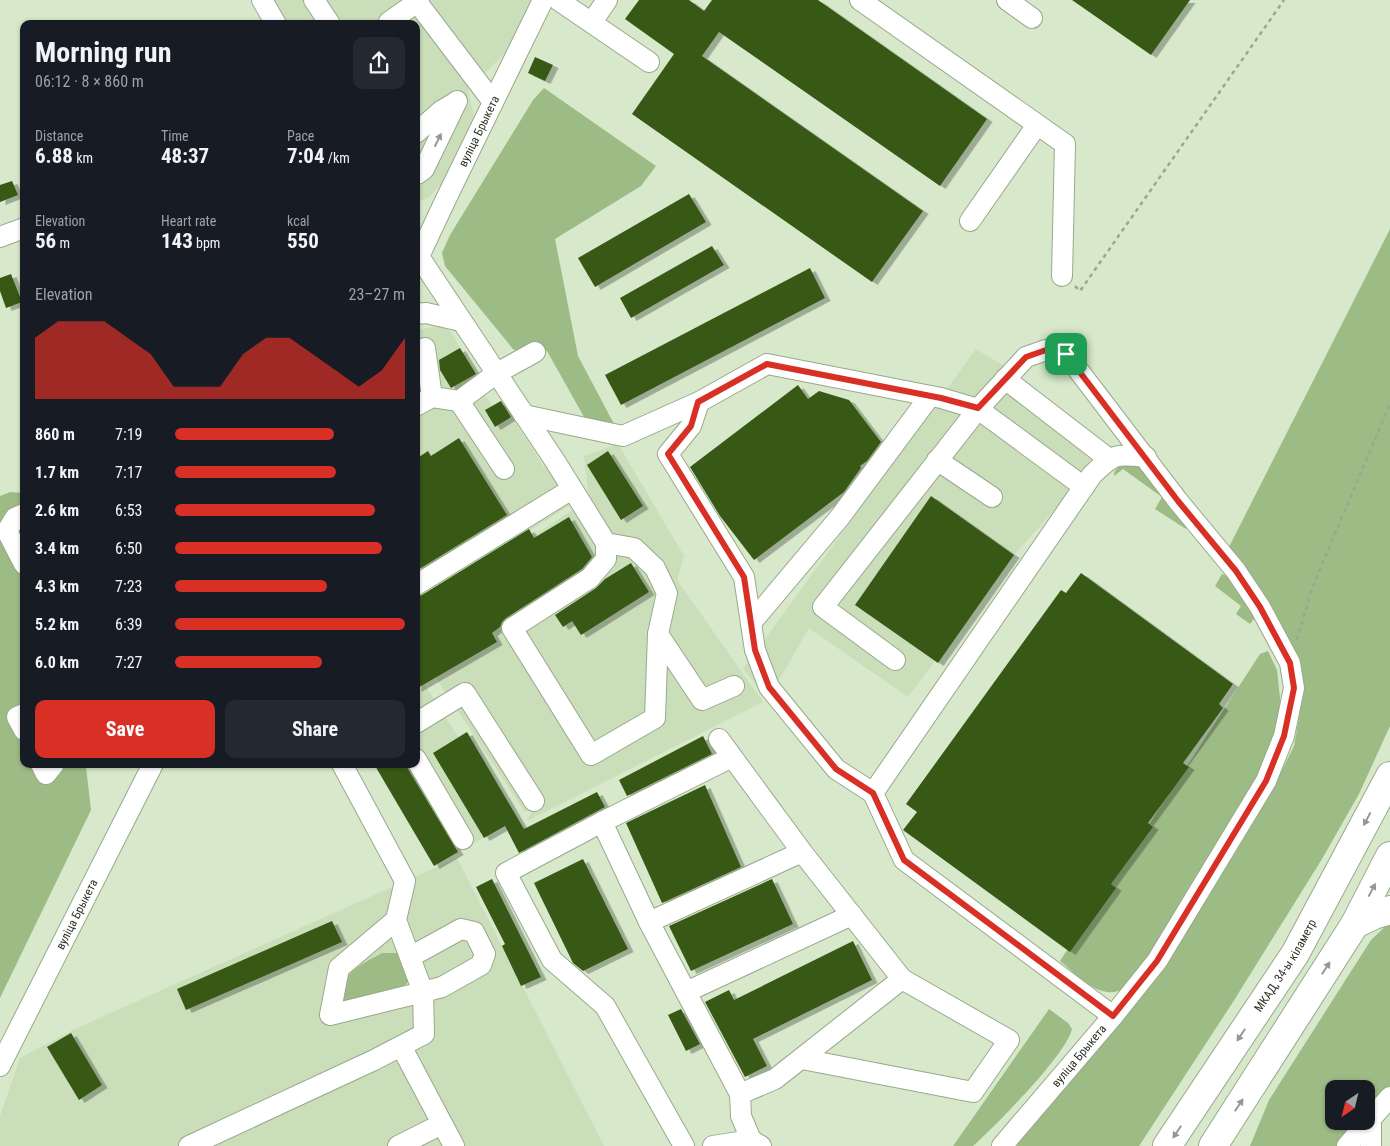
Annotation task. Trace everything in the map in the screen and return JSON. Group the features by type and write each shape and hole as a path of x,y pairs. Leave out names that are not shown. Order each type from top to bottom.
{"highway":[{"name":"МКАД, 34-ы кіламетр","path":"1167,1146 1295,954 1390,776"},
{"path":"1213,1146 1355,924 1390,856"},
{"path":"1355,924 1390,910"}],"street":[{"path":"262,0 274,20"},
{"path":"314,0 327,20"},
{"name":"вуліца Брыкета","path":"420,250 488,95 543,0"},
{"path":"558,0 649,62"},
{"path":"592,22 606,0"},
{"path":"860,0 1065,144 1062,276"},
{"path":"1007,0 1032,18"},
{"path":"392,20 416,1 488,95 457,101 420,130"},
{"path":"420,172 424,169 457,101"},
{"path":"970,221 1037,125"},
{"path":"0,237 20,230"},
{"path":"420,261 497,373 606,543 606,559 590,578 512,628 591,755 654,718 658,634 667,592 655,568 634,548 606,543"},
{"path":"420,314 426,313 461,320"},
{"path":"425,348 424,402 459,401 497,373 535,352"},
{"name":"вуліца Брыкета","path":"1002,1146 1113,1016 1157,961 1266,781 1284,736 1294,688 1290,663 1260,607 1236,571 1178,501 1066,354 1046,350 1026,357 1005,379"},
{"path":"524,415 623,436 698,402 767,364 930,396 978,408 1084,487"},
{"path":"895,660 823,607 978,408 1005,379 1109,459"},
{"path":"751,623 840,517 930,396"},
{"path":"459,401 504,469"},
{"path":"698,402 691,426 668,454 744,577 755,650 769,687 836,769 873,793 904,860 1113,1016"},
{"path":"873,793 1092,475 1109,459 1119,454 1146,457"},
{"path":"938,460 992,497"},
{"path":"420,583 572,489"},
{"path":"20,516 15,518 7,532 20,556"},
{"path":"658,634 702,700 734,686"},
{"path":"420,721 465,693 534,801"},
{"path":"719,739 802,852 902,978 1009,1040 973,1092 802,1058"},
{"path":"684,1146 605,1006 552,960 506,873 602,822 732,757"},
{"path":"420,766 463,840"},
{"path":"43,768 46,774 51,768"},
{"name":"вуліца Брыкета","path":"0,1066 151,768"},
{"path":"189,1146 372,1062 424,1034 423,992 396,920 405,881 344,768"},
{"path":"602,822 649,922 740,1094 741,1116 756,1143 713,1146"},
{"path":"649,922 802,852"},
{"path":"686,992 852,914"},
{"path":"396,920 339,968 330,1015 442,987 481,965 485,954 474,932 461,929 410,958"},
{"path":"740,1094 774,1079 902,978"},
{"path":"401,1046 454,1146"},
{"path":"1375,1113 1390,1097"},
{"path":"398,1146 442,1124"},
{"path":"1347,1146 1360,1130"},
{"path":"1371,1130 1372,1146"}],"path":[{"path":"1062,276 1080,291 1284,0"},
{"path":"1290,663 1312,588 1390,404"}],"shaded area":[{"path":"273,0 532,0 508,50 468,90 474,116 441,184 429,197 420,200 420,20 286,20"},
{"path":"544,88 656,166 641,186 555,239 578,356 614,424 593,433 547,351 529,358 513,349 445,266 442,253 450,235 533,100"},
{"path":"1390,229 1390,726 1359,794 1322,859 1233,1002 1139,1146 1014,1146 1161,969 1269,796 1294,746 1301,706 1300,664 1228,549"},
{"path":"440,326 451,332 476,374 474,376 492,406 501,400 544,467 555,461 579,500 420,599 420,329"},
{"path":"976,349 1006,367 1101,445 1057,507 1014,555 908,697 809,628 768,699 743,669"},
{"path":"618,444 684,556 677,580 763,702 527,821 538,799 525,812 420,654 420,610 589,499 584,456"},
{"path":"1143,464 1190,522 1186,529 1155,509 1162,497 1123,469 1114,476 1117,468 1121,466"},
{"path":"10,492 20,493 20,768 86,768 91,810 0,998 0,496"},
{"path":"1222,574 1227,576 1254,614 1254,619 1250,624 1236,614 1241,606 1215,586"},
{"path":"1268,651 1277,670 1280,698 1279,734 1257,785 1132,983 1123,989 1110,992 1094,988 1060,961 1260,654"},
{"path":"420,677 512,821 434,866 376,768 420,768"},
{"path":"457,858 604,1146 0,1146 0,1116 20,1058 75,1029"},
{"path":"1390,922 1390,1089 1375,1105 1375,1080 1325,1080 1325,1130 1353,1130 1338,1146 1250,1146 1269,1100 1371,940"},
{"path":"382,953 398,953 410,980 403,987 340,1003 345,983 353,971"},
{"path":"1049,1009 1068,1023 1072,1029 1067,1041 1028,1090 973,1146 953,1146"}],"building":[{"path":"639,0 689,0 704,11 712,0 818,0 987,119 940,186 719,32 702,56 923,211 872,282 632,114 674,54 625,19"},
{"path":"1072,0 1190,0 1151,55"},
{"path":"535,57 553,65 545,81 528,73"},
{"path":"12,181 18,195 0,202 0,185"},
{"path":"689,194 706,222 595,287 578,258"},
{"path":"712,246 724,265 631,318 620,298"},
{"path":"810,268 825,298 621,405 605,375"},
{"path":"11,274 20,297 20,303 6,308 0,291 0,278"},
{"path":"460,348 476,374 451,388 440,370 439,360"},
{"path":"798,385 808,399 819,391 849,400 881,442 867,461 860,466 861,468 844,492 754,560 720,516 690,467"},
{"path":"501,401 511,417 495,427 485,410"},
{"path":"459,438 507,515 420,569 420,456 428,451 431,456"},
{"path":"608,451 643,506 621,520 587,465"},
{"path":"931,496 1014,555 938,663 855,605"},
{"path":"569,517 592,557 582,569 506,618 500,627 492,633 497,642 420,687 420,596 529,529 534,538"},
{"path":"631,563 649,592 581,635 572,621 563,627 555,615"},
{"path":"1081,573 1233,684 1219,704 1223,708 1183,763 1189,767 1148,823 1153,827 1111,884 1116,888 1070,952 903,830 917,812 906,804 1061,590 1066,593"},
{"path":"467,732 524,829 597,792 605,807 519,853 505,826 484,838 433,753"},
{"path":"703,736 712,754 627,796 619,780"},
{"path":"376,768 407,768 458,852 434,866"},
{"path":"705,785 741,867 662,903 626,823"},
{"path":"583,859 628,949 583,971 573,963 534,883"},
{"path":"492,879 541,977 521,986 502,946 505,944 476,887"},
{"path":"772,879 793,924 691,971 669,926"},
{"path":"332,921 342,942 186,1010 177,989"},
{"path":"853,941 872,980 753,1039 767,1066 745,1077 705,1002 729,990 734,1000"},
{"path":"681,1009 700,1044 686,1051 668,1015"},
{"path":"71,1033 102,1085 79,1100 47,1047"}],"route":[{"path":"1046,350 1066,354 1178,501 1236,571 1260,607 1290,663 1294,688 1284,736 1266,781 1157,961 1113,1016 904,860 873,793 836,769 769,687 755,650 744,577 668,454 691,426 698,402 767,364 941,398 978,408 1026,357 1046,350"}]}
